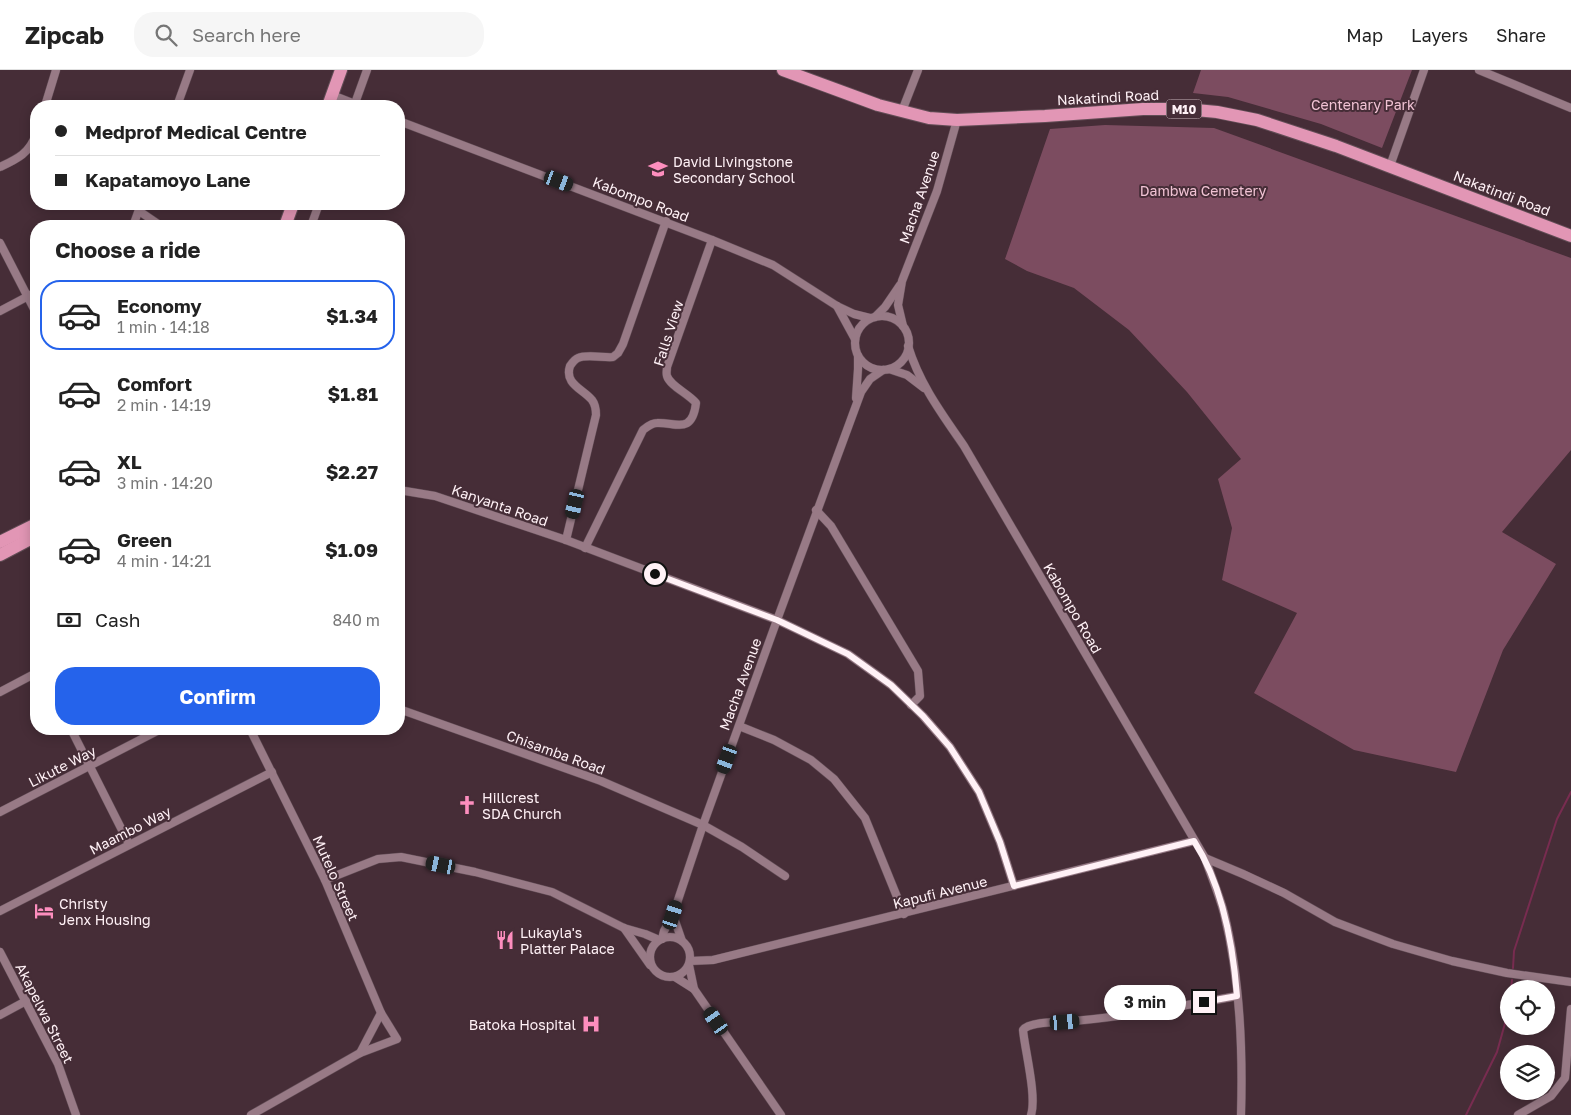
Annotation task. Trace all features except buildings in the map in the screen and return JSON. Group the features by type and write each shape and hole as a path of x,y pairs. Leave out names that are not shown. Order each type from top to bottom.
{"highway":[{"path":"330,100 341,70"},
{"name":"Nakatindi Road","path":"785,70 878,105 929,118 957,120 1143,109 1186,109 1217,112 1257,120 1336,146 1571,236"},
{"path":"0,542 30,527"},
{"path":"0,556 30,539"}],"street":[{"path":"47,100 56,70"},
{"path":"179,100 190,70"},
{"path":"358,100 367,70"},
{"path":"902,111 918,70"},
{"path":"1390,166 1424,70"},
{"path":"1479,70 1571,108"},
{"name":"Macha Avenue","path":"872,318 885,307 902,281 938,192 957,120"},
{"name":"Kabompo Road","path":"405,123 666,221 773,265 848,312 872,318"},
{"path":"0,167 20,157 30,148"},
{"path":"143,210 154,220"},
{"path":"566,540 596,415 596,408 592,400 576,387 571,380 569,372 571,364 577,358 585,356 613,357 618,353 623,344 666,221"},
{"name":"Falls View","path":"585,548 643,430 656,422 678,426 684,424 690,420 695,409 696,403 673,384 667,376 667,367 712,240"},
{"path":"0,243 30,300"},
{"name":"Macha Avenue","path":"902,281 898,304 903,326"},
{"path":"0,311 28,296"},
{"name":"Kabompo Road","path":"837,306 855,339"},
{"path":"888,316 903,326 907,334 908,351 897,365 886,369 871,368 858,356 855,348 858,330 863,323 872,318 888,316"},
{"name":"Kabompo Road","path":"908,346 914,366 926,390 964,446 1205,858 1224,912 1235,970 1240,1021 1241,1115"},
{"name":"Macha Avenue","path":"855,407 858,356"},
{"name":"Macha Avenue","path":"660,939 673,915 703,825 855,407 861,392 870,379 886,369"},
{"name":"Kabompo Road","path":"886,369 907,375 926,390"},
{"name":"Kanyanta Road","path":"405,491 435,496 566,540 777,620 848,654 891,685 950,747 979,792 1000,842 1014,886"},
{"path":"816,510 831,526 918,671 920,696 912,705"},
{"path":"0,692 30,676"},
{"name":"Chisamba Road","path":"405,711 601,781 703,825 742,847 785,876"},
{"path":"739,726 774,740 811,760 834,779 865,818 904,914"},
{"path":"74,735 129,844"},
{"name":"Likute Way","path":"0,812 150,735"},
{"name":"Mutelo Street","path":"253,735 325,880 381,1013 397,1039 360,1053"},
{"name":"Maambo Way","path":"0,911 272,772"},
{"name":"Kapufi Avenue","path":"689,963 713,960 904,914 1194,841"},
{"path":"325,880 378,859 401,857 475,872 552,892 624,928 660,939 669,937 682,941 688,947 690,954 689,963 694,989"},
{"path":"1205,858 1284,893 1335,922 1393,944 1507,973 1571,982"},
{"path":"673,915 682,941"},
{"path":"624,928 644,957 662,976 675,977 694,989 781,1115"},
{"path":"653,968 650,956 651,950 660,939"},
{"name":"Akapelwa Street","path":"0,952 58,1064 76,1115"},
{"path":"675,977 685,970 689,963"},
{"path":"1033,1113 1023,1030 1026,1026 1045,1022 1102,1018 1187,1006 1237,996"},
{"path":"0,1015 26,1000"},
{"path":"1518,1115 1551,1096 1565,1078 1571,1009"},
{"path":"251,1115 360,1053 381,1013"}],"green space":[{"name":"Centenary Park","path":"1201,70 1412,70 1382,148 1321,124 1228,97 1193,93"},
{"name":"Dambwa Cemetery","path":"1105,125 1214,128 1571,258 1571,450 1502,532 1556,564 1503,650 1456,772 1354,750 1254,693 1297,613 1222,580 1232,528 1218,479 1241,459 1187,392 1129,330 1074,288 1027,271 1005,259 1050,129"}],"waterway":[{"path":"1513,968 1514,951 1557,819 1571,792"},
{"path":"1466,1115 1497,1052 1502,1035"}],"place":[{"name":"David Livingstone Secondary School","path":"658,169"},
{"name":"Hillcrest SDA Church","path":"467,805"},
{"name":"Christy Jenx Housing","path":"44,911"},
{"name":"Lukayla's Platter Palace","path":"505,940"},
{"name":"Batoka Hospital","path":"591,1024"}],"route":[{"path":"655,574 777,620 848,654 891,685 923,716 950,747 979,792 1000,842 1014,886 1194,841 1205,858 1224,912 1235,970 1237,996 1204,1002"}]}
